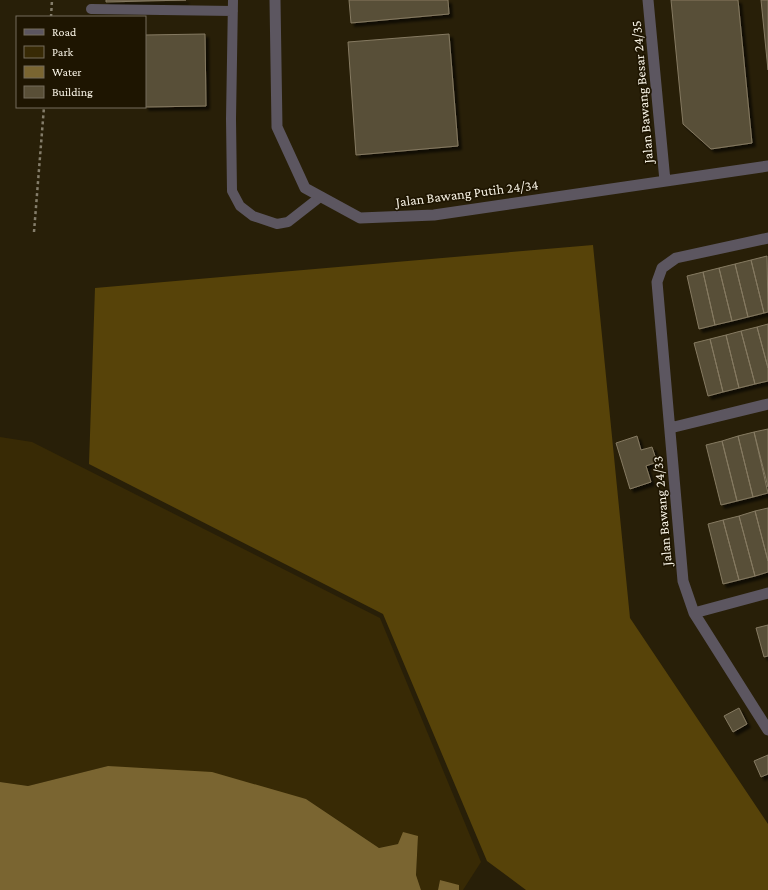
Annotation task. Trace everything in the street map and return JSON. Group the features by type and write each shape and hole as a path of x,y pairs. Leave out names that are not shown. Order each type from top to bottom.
{"street":[{"name":"Jalan Bawang Putih 24/34","path":"276,0 277,127 305,188 360,218 434,215 768,166"},
{"name":"Jalan Bawang Besar 24/35","path":"648,0 665,181"},
{"name":"Jalan Bawang 24/33","path":"768,238 676,258 662,268 657,282 683,581 694,613 768,730"},
{"path":"670,428 768,404"},
{"path":"694,613 768,593"}],"lane":[{"path":"233,0 230,119 232,191 240,206 253,216 277,224 288,222 320,197"},
{"path":"91,9 233,11"}],"path":[{"path":"51,16 52,0"},
{"path":"34,232 44,108"}],"green space":[{"path":"0,437 32,442 380,618 481,862 463,890 459,890 458,885 440,880 438,890 421,890 416,875 418,836 398,844 379,848 306,799 108,766 28,786 0,782"}],"shaded area":[{"path":"593,245 630,618 768,824 768,890 526,890 487,861 383,614 89,464 95,288"}],"water":[{"path":"108,766 212,772 306,799 379,848 398,844 403,832 418,836 416,875 421,890 0,890 0,782 28,786"},
{"path":"440,880 459,885 459,890 438,890"}],"building":[{"path":"106,0 186,0 106,2"},
{"path":"349,0 448,0 449,14 351,23"},
{"path":"671,0 738,0 752,143 711,149 683,124"},
{"path":"761,0 768,0 768,70"},
{"path":"205,34 206,106 146,107 146,35"},
{"path":"449,34 458,146 356,155 348,42"},
{"path":"767,256 768,312 764,313 751,260"},
{"path":"751,260 764,313 748,317 735,264"},
{"path":"735,264 748,317 732,321 719,268"},
{"path":"719,268 732,321 715,325 703,272"},
{"path":"703,272 715,325 699,329 687,276"},
{"path":"768,324 768,368 757,327"},
{"path":"757,327 768,368 768,381 755,384 741,331"},
{"path":"741,331 755,384 739,388 726,335"},
{"path":"726,335 739,388 723,392 710,339"},
{"path":"710,339 723,392 708,396 694,343"},
{"path":"768,429 768,487 754,432"},
{"path":"754,432 768,493 753,497 738,436"},
{"path":"637,436 641,450 652,447 657,462 646,466 651,482 630,489 616,443"},
{"path":"738,436 753,497 737,501 722,441"},
{"path":"722,441 737,501 721,505 706,445"},
{"path":"768,508 768,561 755,511"},
{"path":"755,511 768,561 768,572 755,576 739,516"},
{"path":"739,516 755,576 739,580 723,520"},
{"path":"723,520 739,580 723,584 708,524"},
{"path":"768,625 768,656 764,657 756,628"},
{"path":"739,708 747,724 733,732 724,716"},
{"path":"768,755 768,774 761,777 754,761"}]}
